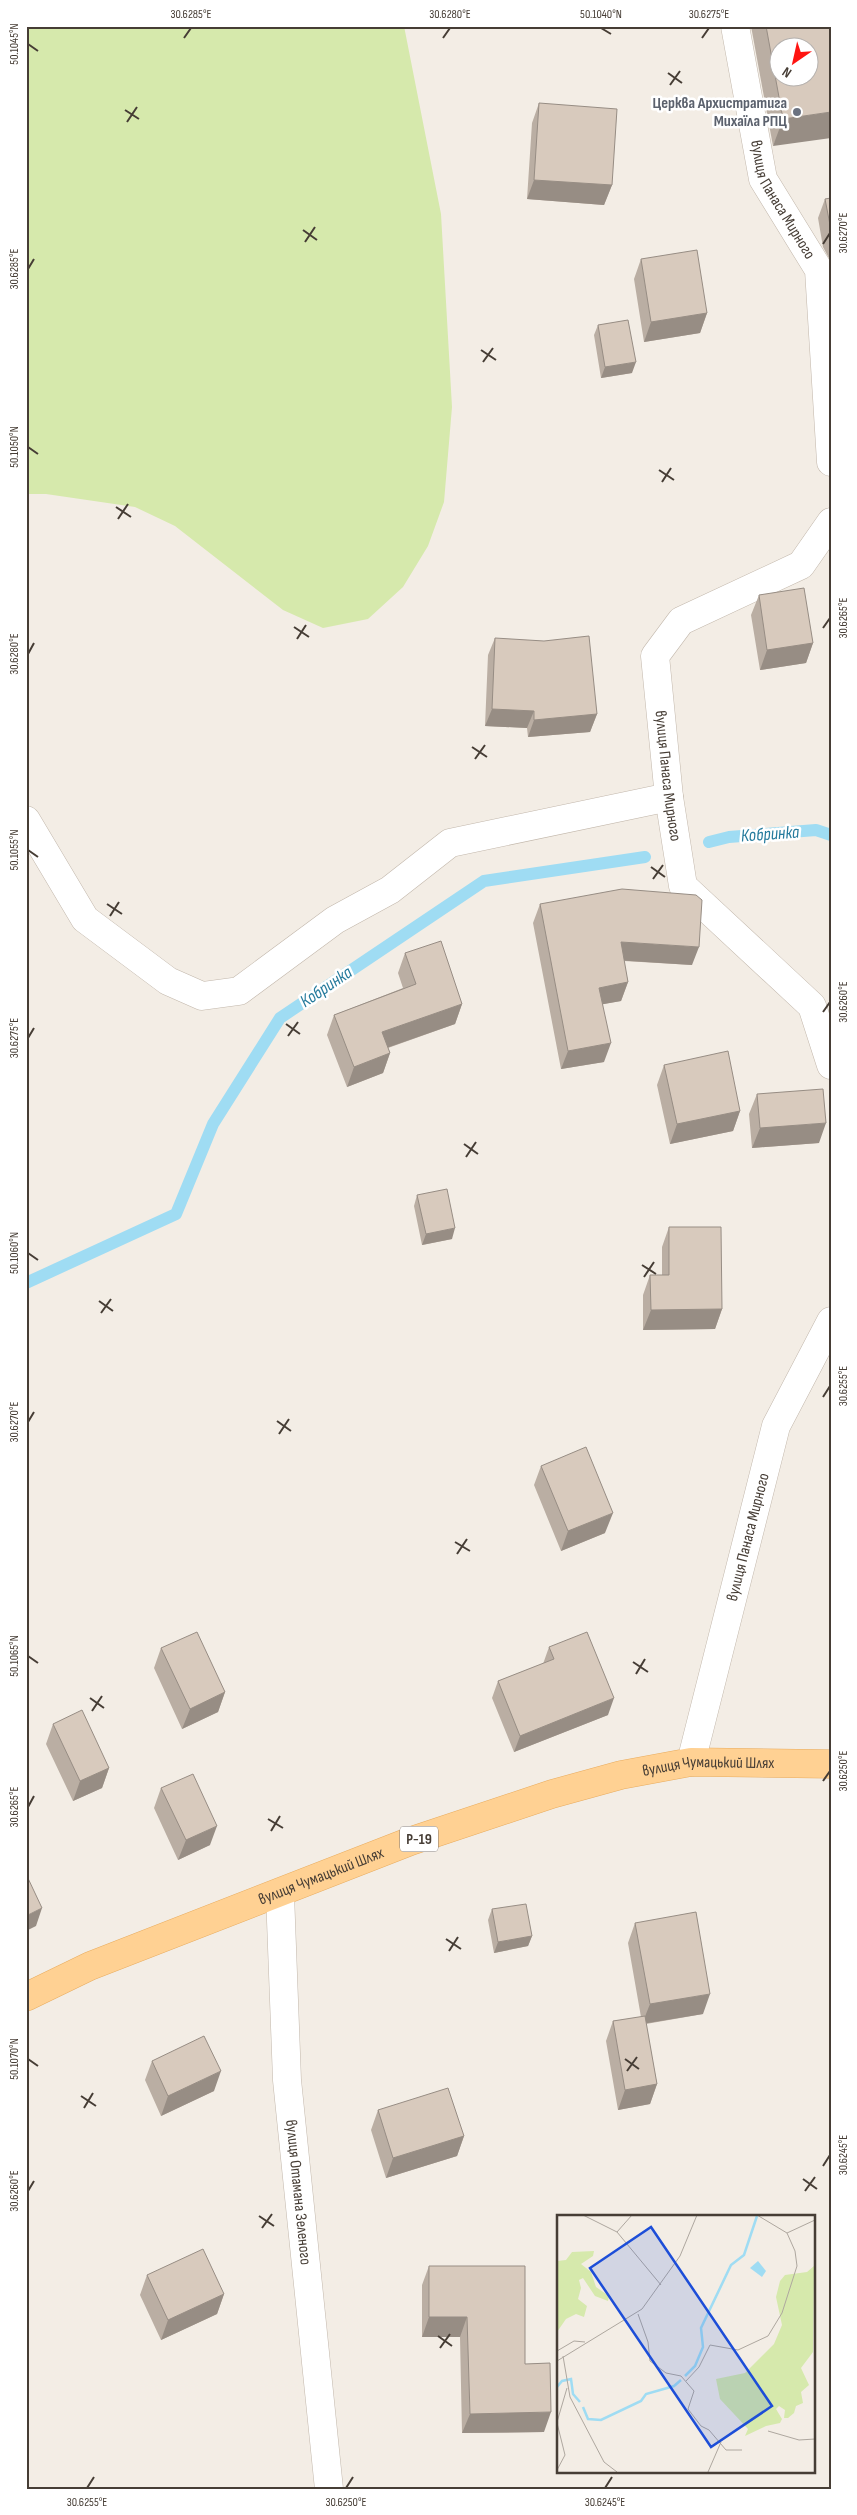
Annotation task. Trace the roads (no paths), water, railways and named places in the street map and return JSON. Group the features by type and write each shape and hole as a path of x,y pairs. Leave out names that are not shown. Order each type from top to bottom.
{"main road":[{"name":"вулиця Чумацький Шлях","path":"26,1997 90,1966 280,1894 411,1841 552,1794 621,1775 691,1762 831,1764"}],"street":[{"name":"вулиця Панаса Мирного","path":"735,26 763,179 819,270 831,462"},
{"name":"вулиця Панаса Мирного","path":"831,522 801,565 681,621 655,656 669,797 683,886 812,1006 831,1065"},
{"path":"26,820 85,919 168,982 202,996 239,992 335,920 390,890 450,843 669,797"},
{"name":"вулиця Панаса Мирного","path":"691,1762 776,1426 831,1321"},
{"name":"вулиця Отамана Зеленого","path":"280,1894 287,2080 328,2489"}],"waterway":[{"name":"Кобринка","path":"709,842 729,837 816,830 831,835"},
{"name":"Кобринка","path":"26,1283 176,1214 213,1124 280,1018 484,881 645,857"}],"place":[{"name":"Церква Архистратига Михаїла РПЦ","path":"797,112"}]}
